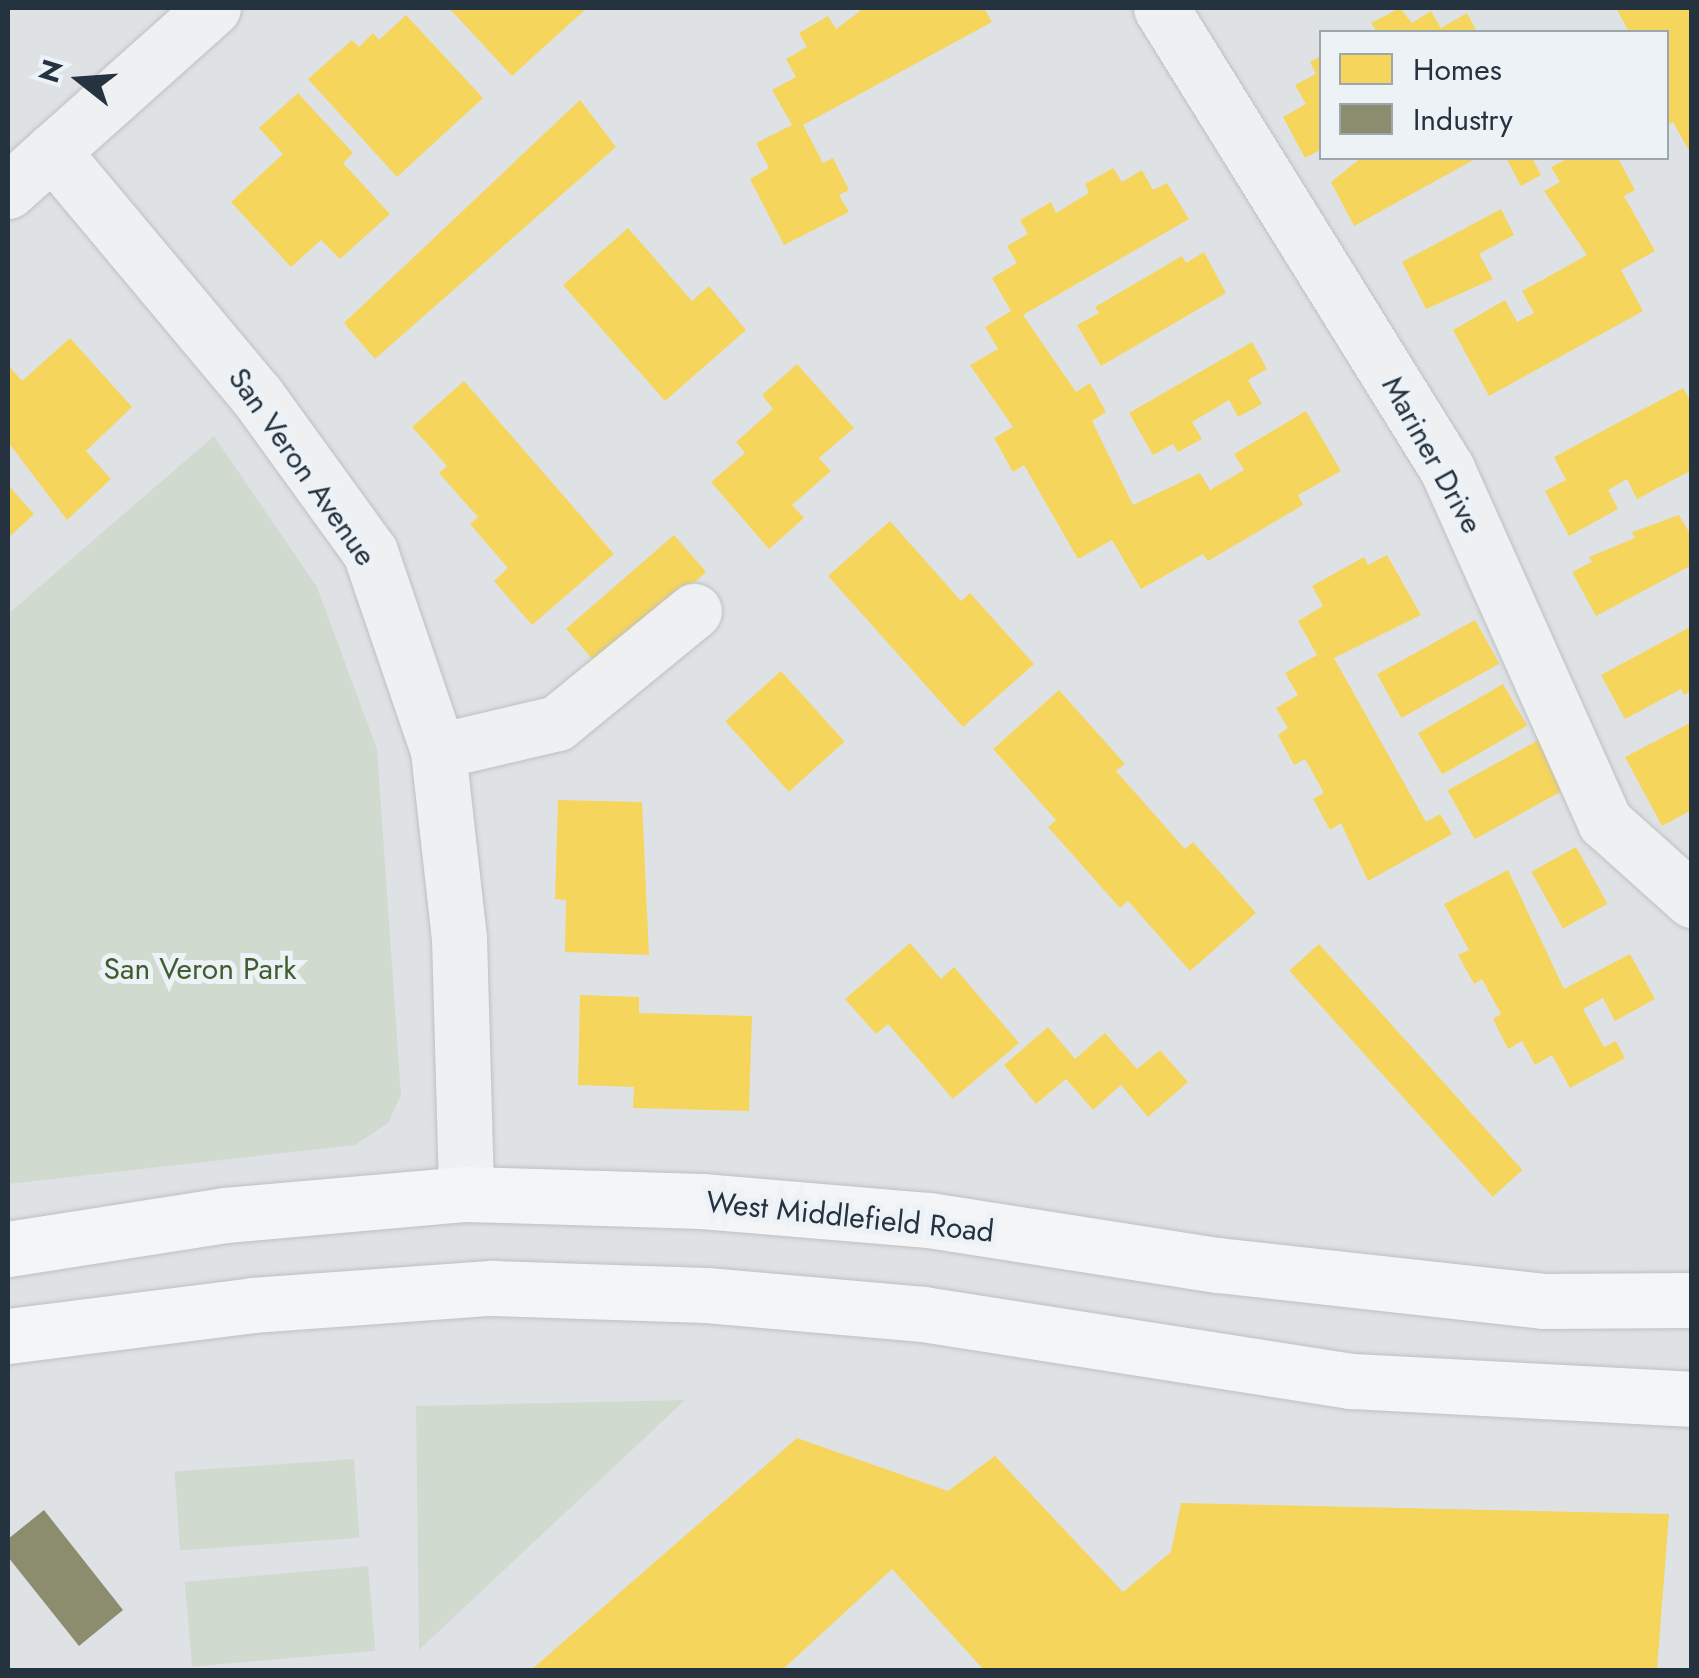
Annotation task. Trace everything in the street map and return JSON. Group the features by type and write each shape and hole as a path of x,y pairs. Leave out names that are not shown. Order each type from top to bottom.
{"main road":[{"name":"West Middlefield Road","path":"8,1248 225,1215 466,1194 702,1201 912,1219 1218,1265 1542,1300 1692,1300"},
{"path":"8,1336 252,1305 492,1288 706,1295 923,1314 1350,1380 1692,1399"}],"street":[{"path":"8,191 213,8"},
{"name":"Mariner Drive","path":"1160,8 1447,470 1605,822 1692,900"},
{"name":"San Veron Avenue","path":"52,152 257,396 370,552 438,751 460,937 466,1194"},
{"path":"438,751 557,723 694,612"}],"green space":[{"name":"San Veron Park","path":"214,436 317,587 377,749 401,1095 388,1123 355,1145 8,1184 8,614"},
{"path":"685,1400 419,1650 416,1406"},
{"path":"354,1459 360,1538 180,1550 174,1472"},
{"path":"368,1566 375,1651 192,1667 185,1582"}],"building: Homes":[{"path":"449,8 587,8 512,76"},
{"path":"864,8 984,8 992,22 803,125 823,163 833,158 849,190 839,195 849,212 784,245 750,179 769,168 756,143 792,125 772,90 796,77 786,59 807,47 799,33 828,16 836,29"},
{"path":"1400,8 1412,23 1431,11 1441,28 1467,13 1476,30 1376,30 1371,23"},
{"path":"1616,8 1692,8 1692,156 1673,122 1669,124 1669,30 1628,30"},
{"path":"406,15 483,98 397,177 308,79 352,40 359,47 373,33 379,40"},
{"path":"1319,57 1319,151 1305,158 1283,117 1306,104 1295,85 1316,74 1310,62"},
{"path":"298,93 353,153 343,163 390,214 340,259 321,240 291,267 231,202 283,154 259,128"},
{"path":"580,100 616,147 375,359 344,323"},
{"path":"1358,160 1473,160 1354,226 1331,182"},
{"path":"1507,160 1533,160 1541,175 1521,186"},
{"path":"1565,160 1619,160 1635,190 1624,196 1655,251 1621,270 1643,311 1489,396 1453,330 1505,300 1517,322 1534,313 1522,291 1587,255 1544,191 1560,182 1551,167"},
{"path":"1113,168 1122,182 1142,170 1153,190 1167,183 1189,219 1023,315 1076,392 1090,383 1106,412 1092,421 1133,505 1200,473 1210,490 1244,470 1234,454 1306,411 1341,471 1298,495 1303,505 1208,561 1203,554 1141,589 1112,540 1078,559 1024,465 1013,472 994,438 1013,427 970,365 998,349 985,327 1011,311 992,278 1017,263 1007,246 1028,234 1020,220 1051,202 1056,213 1089,193 1085,184"},
{"path":"1501,209 1514,235 1479,254 1493,279 1426,309 1402,262"},
{"path":"628,228 692,301 709,286 746,330 665,401 563,285"},
{"path":"1204,252 1226,293 1101,366 1077,325 1099,313 1095,307 1182,256 1186,263"},
{"path":"70,338 132,407 86,451 111,479 67,520 8,442 8,365 22,381"},
{"path":"1252,342 1267,369 1248,380 1262,404 1238,417 1229,400 1192,422 1202,439 1178,452 1173,444 1153,455 1129,413"},
{"path":"797,364 854,428 819,458 831,471 792,505 804,518 769,549 711,482 745,453 736,442 773,409 762,395"},
{"path":"464,381 614,554 532,625 494,581 508,568 470,524 478,517 439,473 447,466 412,427"},
{"path":"1683,388 1692,404 1692,470 1637,499 1627,479 1608,490 1618,509 1569,536 1545,491 1566,480 1554,457"},
{"path":"8,485 34,514 8,538"},
{"path":"1679,515 1692,537 1692,565 1596,616 1572,572 1592,562 1589,557 1635,538 1632,532"},
{"path":"890,521 961,601 970,593 1034,664 963,727 828,576"},
{"path":"674,535 706,572 598,666 566,629"},
{"path":"1387,555 1421,615 1334,658 1426,822 1440,814 1452,834 1368,881 1341,823 1330,830 1313,799 1324,793 1305,759 1294,765 1278,735 1288,728 1276,708 1298,695 1285,673 1317,655 1298,621 1323,606 1312,586 1364,557 1368,565"},
{"path":"1475,620 1499,664 1401,718 1377,674"},
{"path":"1692,626 1692,690 1684,695 1681,689 1625,719 1601,675"},
{"path":"781,671 845,742 789,792 725,721"},
{"path":"1503,684 1527,726 1442,775 1418,733"},
{"path":"1059,690 1125,764 1116,771 1185,849 1193,842 1256,913 1190,971 1128,901 1120,908 1048,827 1056,820 993,749"},
{"path":"1692,722 1692,810 1662,826 1625,757"},
{"path":"1542,738 1569,787 1475,839 1448,790"},
{"path":"558,800 642,802 649,955 565,952 566,900 555,899"},
{"path":"1576,847 1608,904 1563,929 1531,872"},
{"path":"1508,870 1564,989 1630,954 1655,999 1615,1021 1603,998 1583,1009 1604,1047 1616,1041 1625,1058 1570,1088 1552,1055 1535,1065 1522,1041 1508,1049 1493,1019 1501,1014 1482,979 1474,984 1458,955 1469,950 1444,904"},
{"path":"910,943 941,979 954,967 1019,1043 953,1099 888,1024 876,1034 845,999"},
{"path":"1319,944 1522,1170 1493,1197 1289,971"},
{"path":"580,995 639,997 639,1013 752,1016 749,1111 633,1108 634,1087 578,1085"},
{"path":"1048,1027 1075,1059 1105,1033 1137,1069 1160,1050 1188,1082 1148,1117 1121,1085 1093,1110 1066,1079 1036,1104 1004,1065"},
{"path":"797,1438 948,1491 995,1456 1123,1592 1171,1552 1181,1503 1669,1514 1657,1670 984,1670 892,1569 782,1670 531,1670"}],"building: Industry":[{"path":"44,1510 123,1610 79,1646 8,1557 8,1539"}]}
